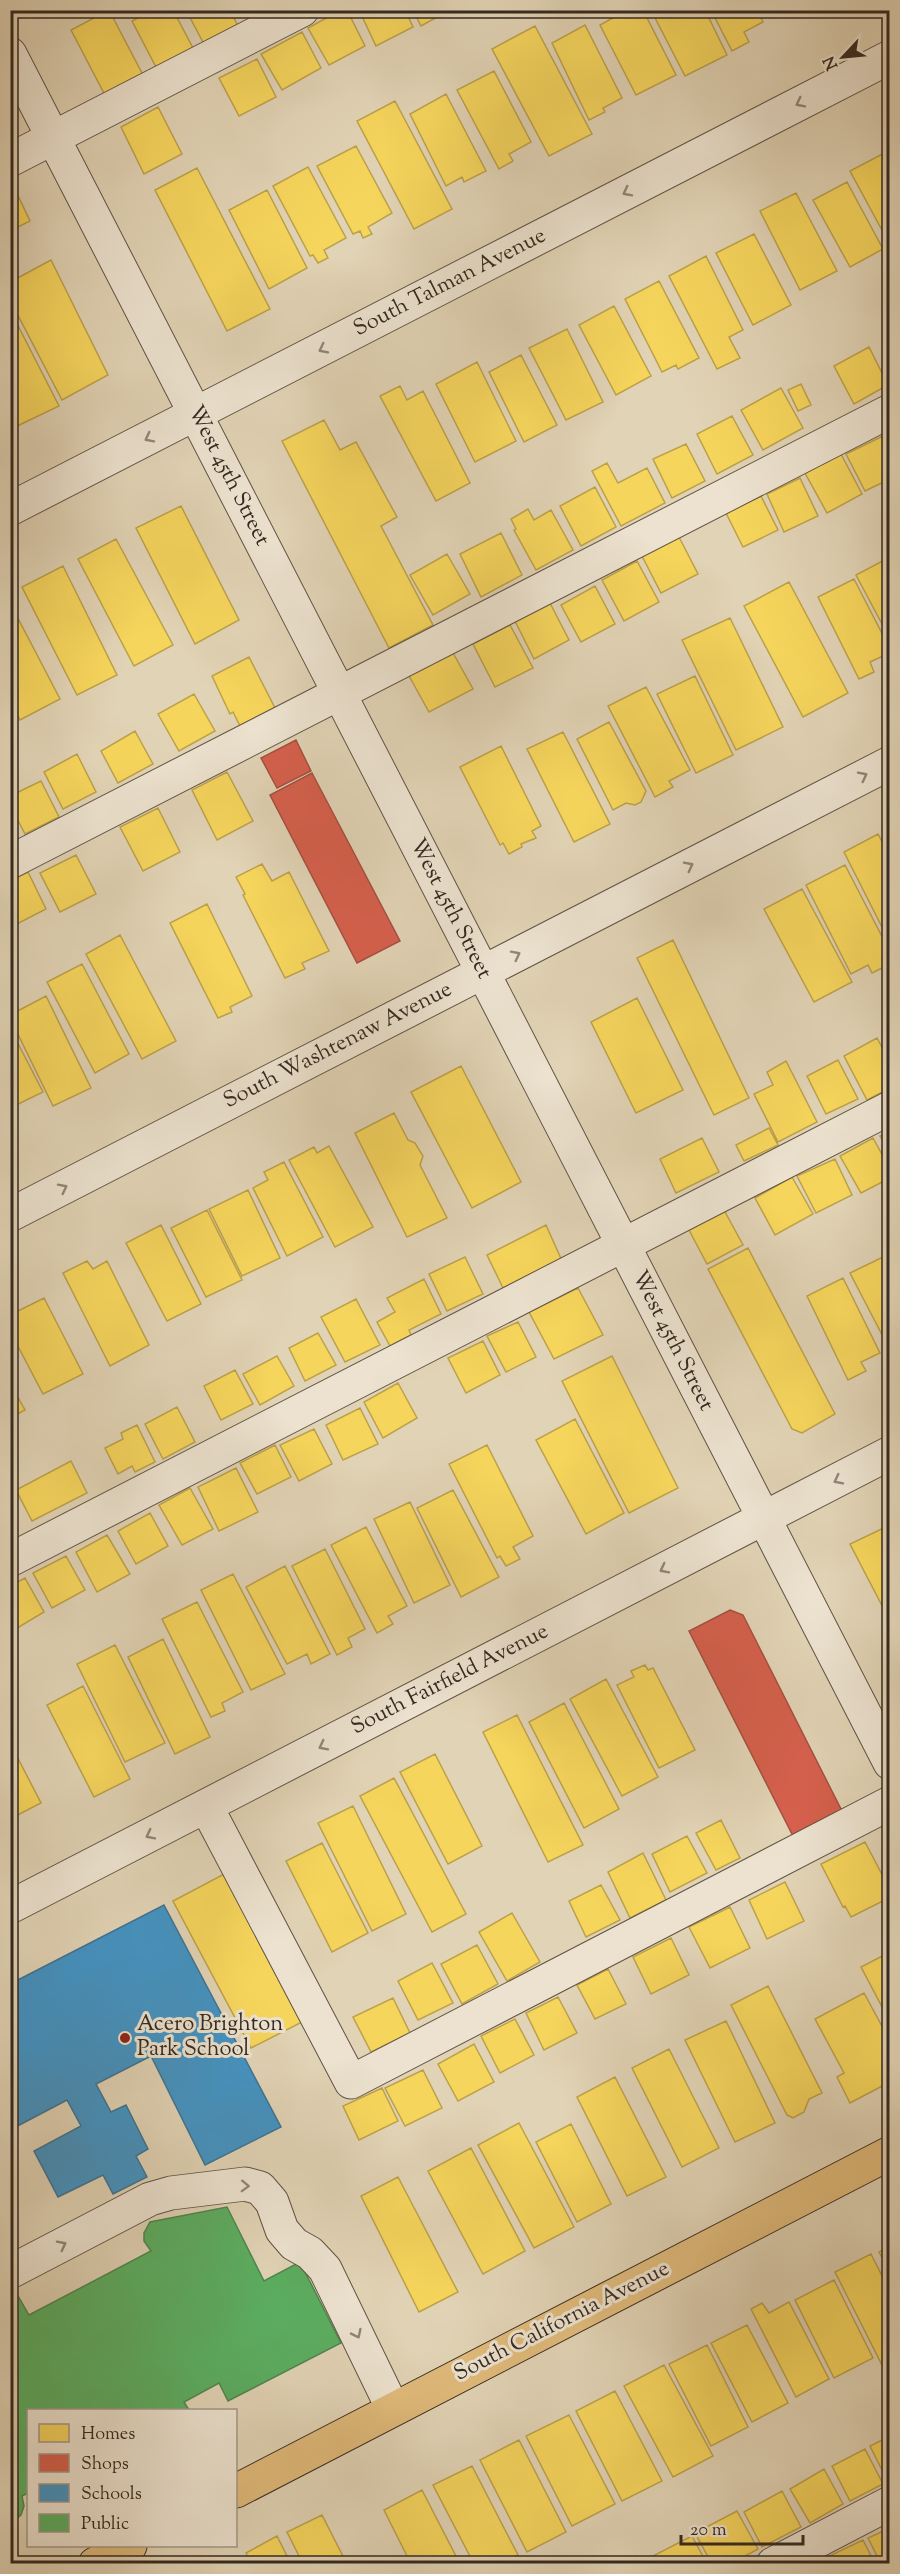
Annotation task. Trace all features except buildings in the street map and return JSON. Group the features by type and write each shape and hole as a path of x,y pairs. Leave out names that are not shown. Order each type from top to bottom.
{"main road":[{"name":"South California Avenue","path":"237,2490 890,2153"},
{"path":"95,2564 128,2547"}],"street":[{"path":"10,160 302,10"},
{"name":"West 45th Street","path":"10,54 890,1763"},
{"name":"South Talman Avenue","path":"10,509 890,57"},
{"path":"10,862 890,411"},
{"name":"South Washtenaw Avenue","path":"10,1215 890,763"},
{"path":"10,1560 890,1108"},
{"name":"South Fairfield Avenue","path":"10,1907 890,1453"},
{"path":"206,1806 351,2082 890,1803"},
{"path":"10,2272 150,2199 171,2193 245,2184 260,2188 272,2202 282,2230 294,2244 310,2253 325,2269 393,2409"},
{"path":"773,2564 890,2504"}],"place":[{"name":"Acero Brighton Park School","path":"125,2038"}]}
